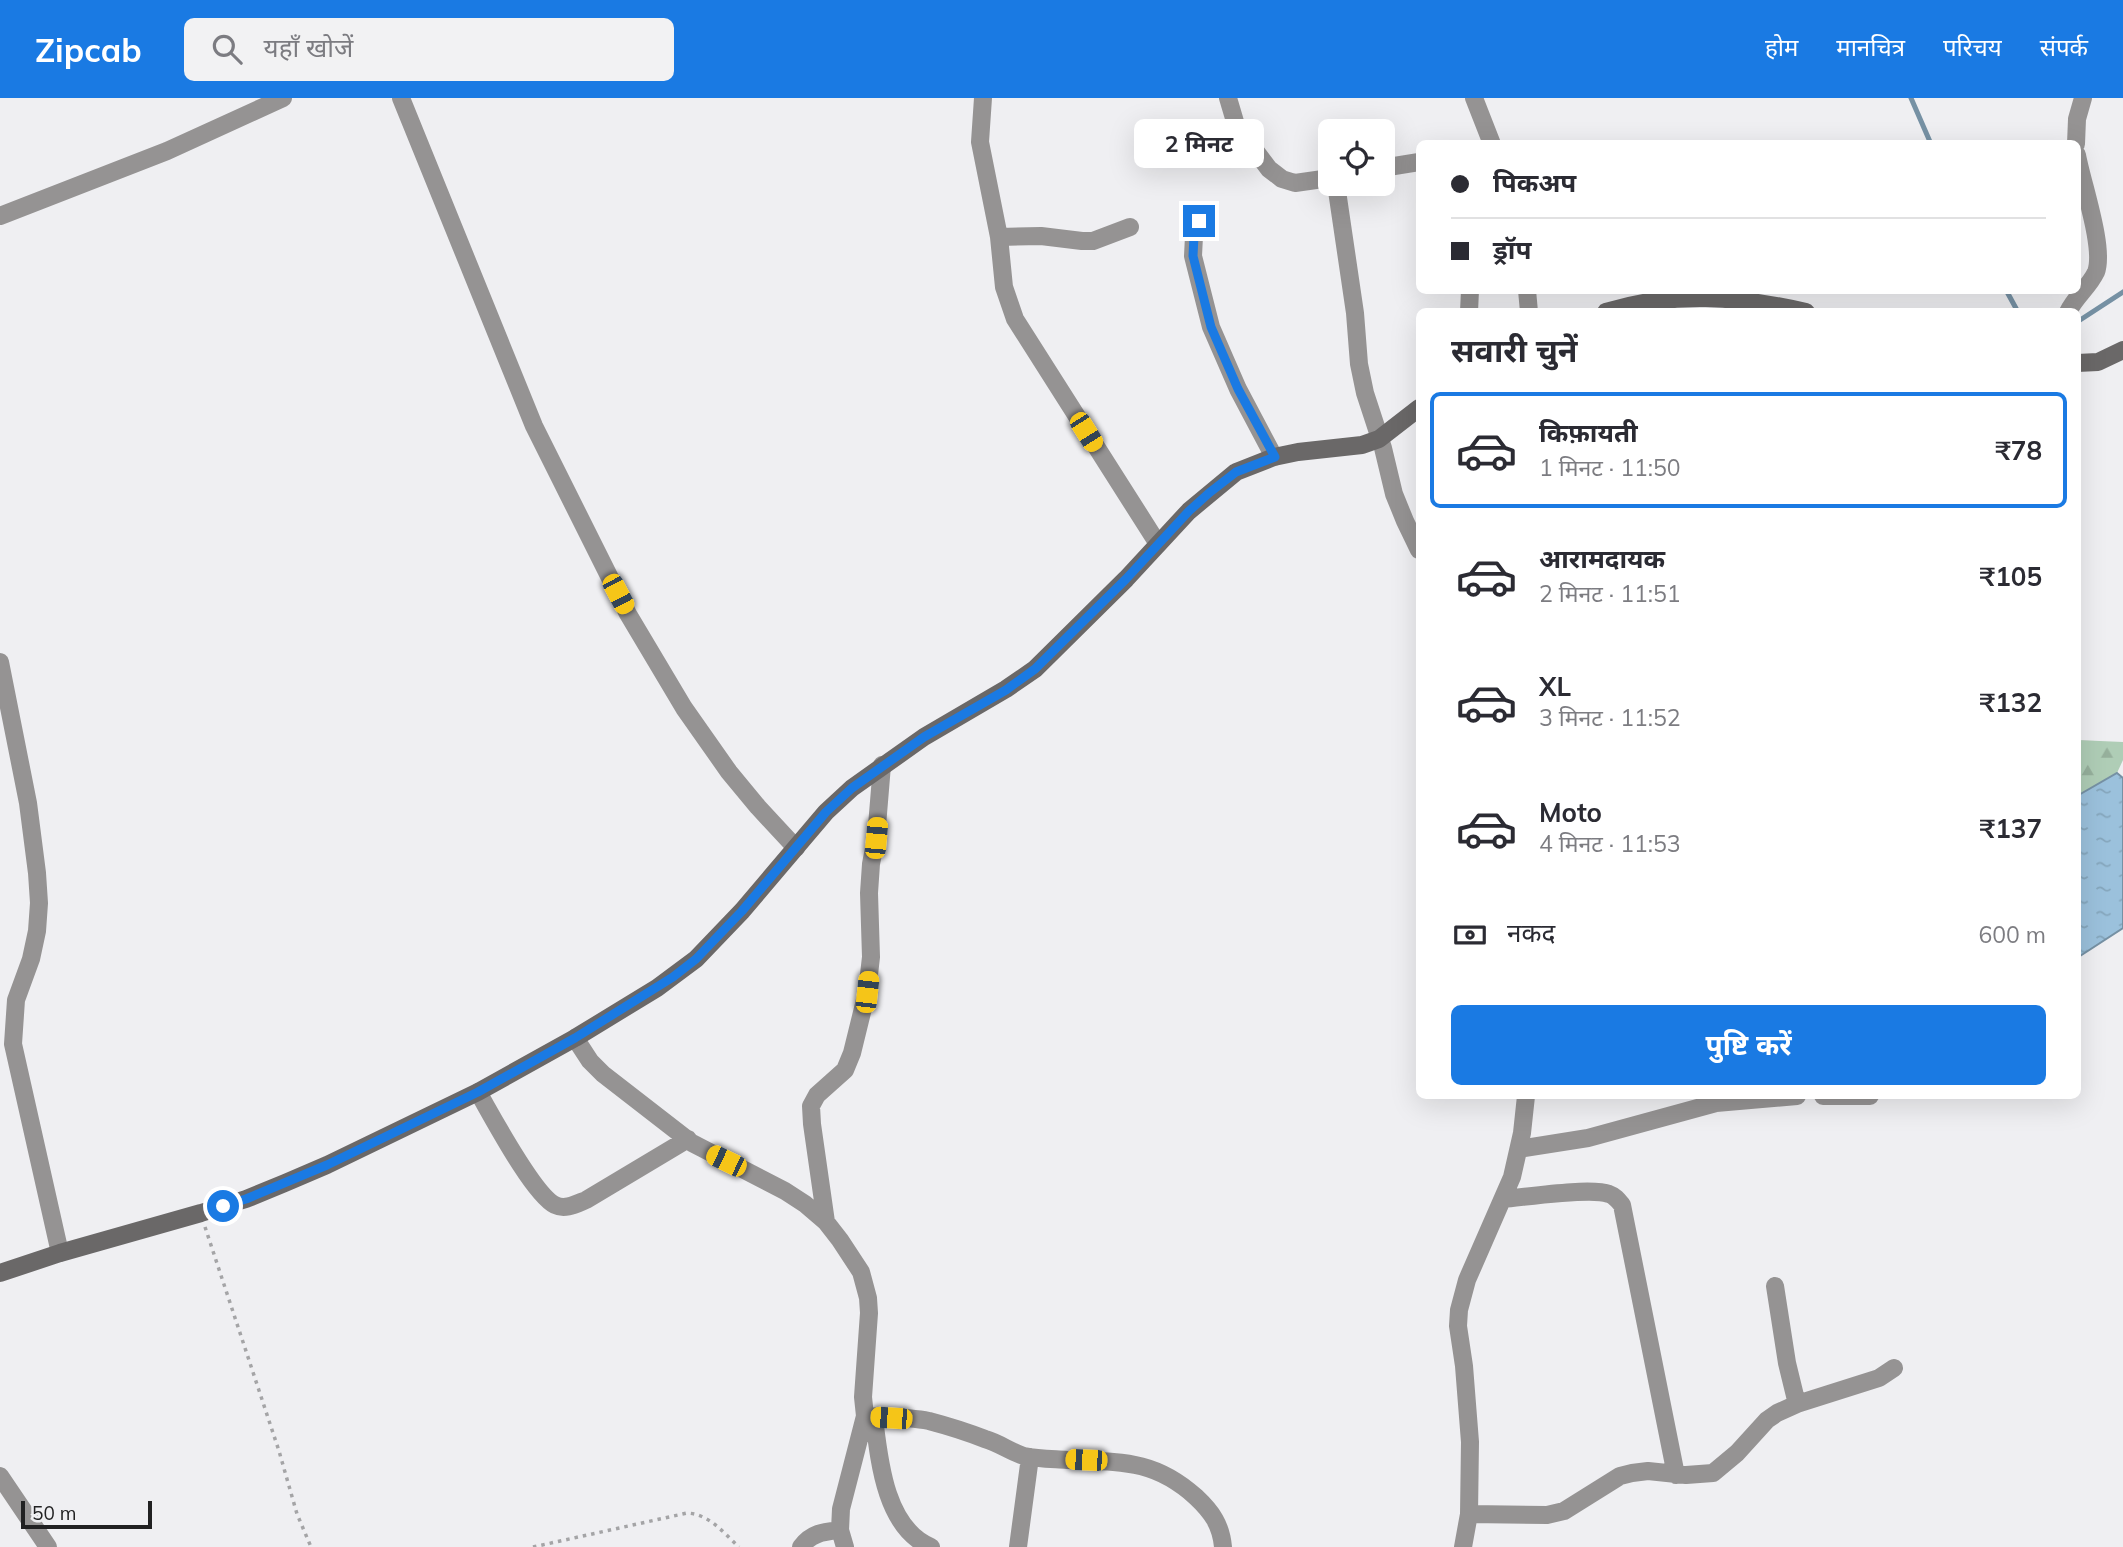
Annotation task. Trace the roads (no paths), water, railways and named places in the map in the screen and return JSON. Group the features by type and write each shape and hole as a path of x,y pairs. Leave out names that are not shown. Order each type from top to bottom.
{"street":[{"path":"0,216 167,151 283,98"},
{"path":"401,98 534,426 622,603 684,708 729,772 796,848"},
{"path":"983,98 980,142 999,237 1004,287 1015,319 1158,544"},
{"path":"1228,98 1236,125 1269,169 1282,179 1295,183 1318,180"},
{"path":"1474,98 1490,140"},
{"path":"2076,140 2077,119 2083,98"},
{"path":"1395,166 1416,162"},
{"path":"2071,308 2092,280 2098,257 2097,240 2081,172"},
{"path":"1338,196 1365,393 1396,501 1416,544"},
{"path":"1199,221 1194,236 1193,256 1211,327 1238,389 1275,457"},
{"path":"999,237 1041,236 1082,242 1093,241 1130,227"},
{"path":"1618,308 1634,303 1673,298 1718,298 1788,308"},
{"path":"2081,359 2098,362 2123,350"},
{"path":"0,1273 246,1199 327,1165 478,1092 575,1038 657,988 696,959 751,902 826,812 852,788 924,737 1006,690 1035,669 1107,599 1189,511 1236,472 1275,457 1298,452 1362,445 1379,439 1416,410"},
{"path":"0,662 28,803 39,903 31,959 16,1000 13,1044 60,1253"},
{"path":"826,1222 811,1106 817,1095 845,1070 852,1053 867,992 871,957 869,893 882,765"},
{"path":"575,1038 590,1061 603,1074 688,1139 708,1153 785,1191 805,1204 826,1222 854,1259 861,1272 868,1298 863,1389 883,1477 894,1508 905,1528 915,1539 931,1547"},
{"path":"478,1092 537,1189 556,1206 569,1207 586,1200 688,1139"},
{"path":"1463,1547 1469,1514 1470,1442 1458,1310 1467,1280 1512,1177 1526,1099"},
{"path":"1519,1149 1588,1138 1737,1099"},
{"path":"1503,1199 1602,1192 1612,1195 1622,1205 1676,1475"},
{"path":"1775,1286 1787,1363 1797,1404"},
{"path":"1469,1514 1528,1517 1547,1515 1564,1511 1620,1476 1648,1471 1676,1475 1713,1473 1777,1413 1879,1378 1894,1368"},
{"path":"870,1416 929,1421 998,1443 1030,1457 1140,1464 1154,1469 1178,1481 1212,1514 1222,1531 1223,1547"},
{"path":"801,1547 808,1538 819,1532 843,1539 841,1509 870,1416"},
{"path":"1018,1547 1030,1457"},
{"path":"0,1476 48,1547"}],"water":[{"path":"2117,773 2123,778 2123,928 2081,955 2081,794"}],"waterway":[{"path":"1911,98 1929,140"},
{"path":"2081,319 2123,292"},
{"path":"2008,294 2016,308"}]}
